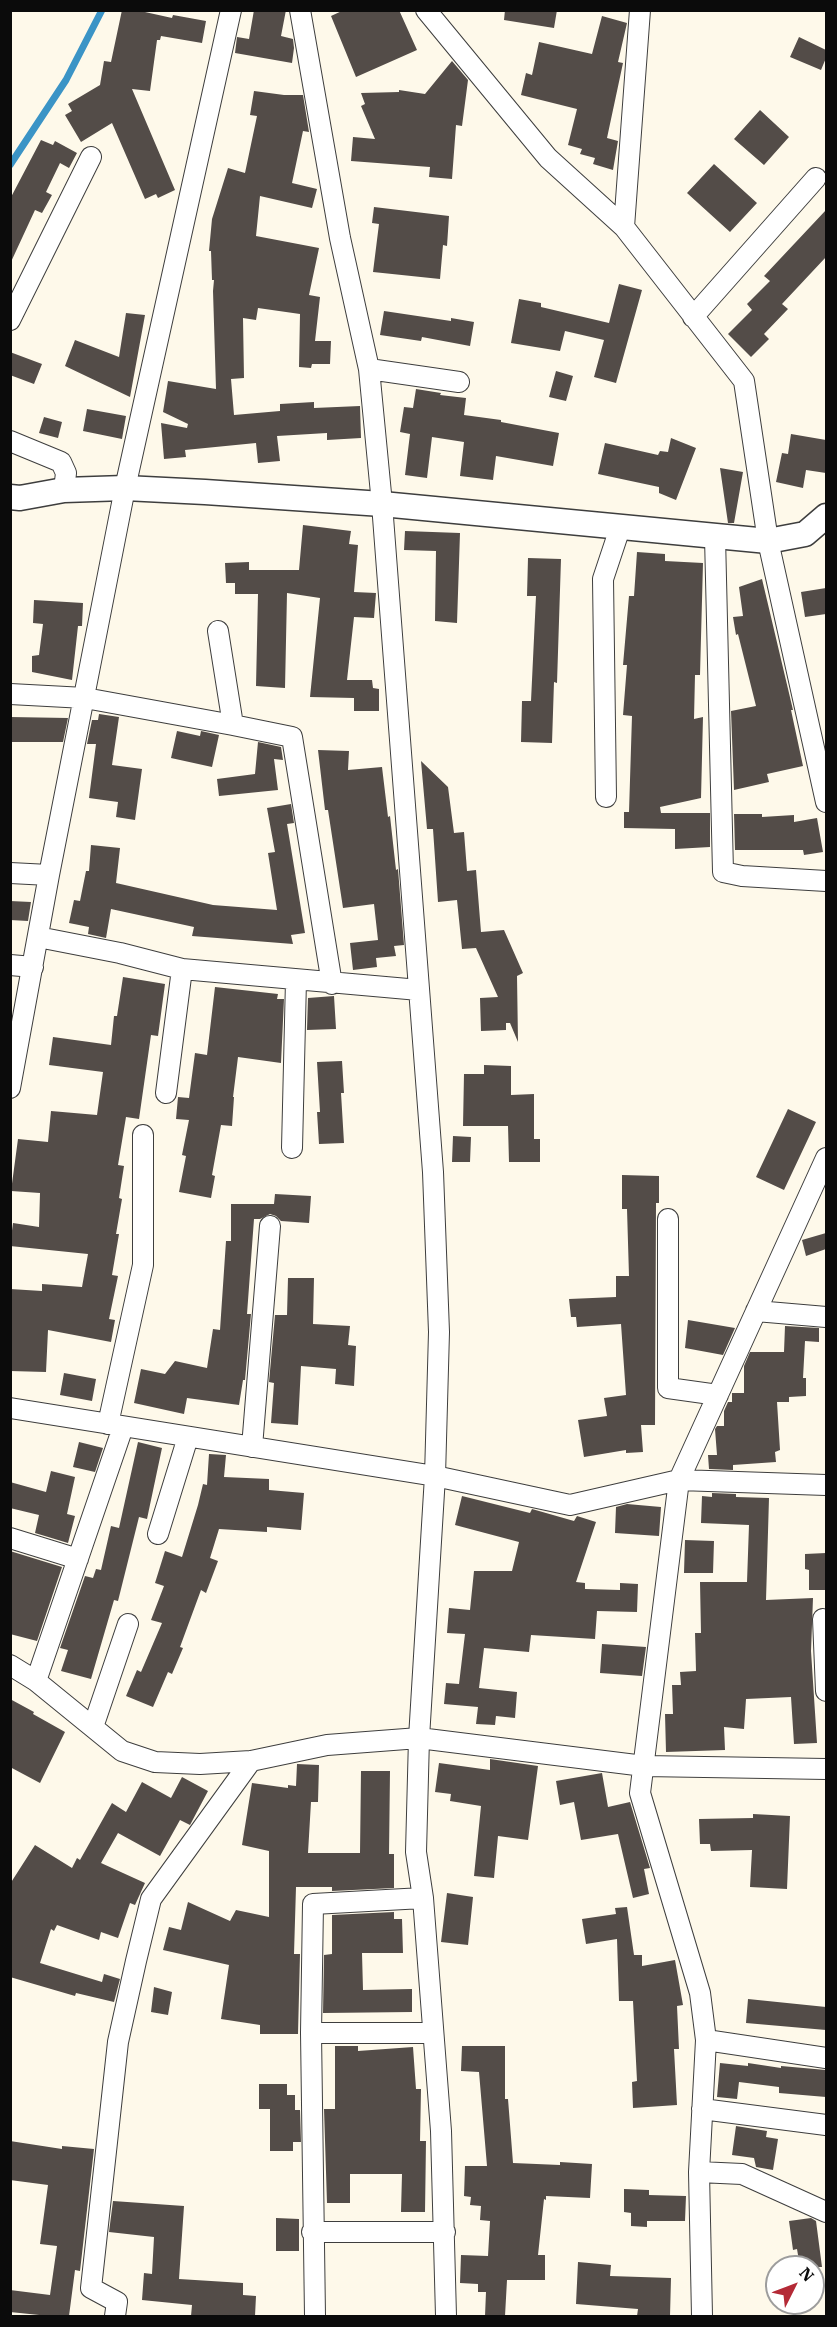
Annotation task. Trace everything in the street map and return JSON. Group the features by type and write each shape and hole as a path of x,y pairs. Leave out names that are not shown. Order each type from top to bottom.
{"street":[{"path":"10,1088 125,488 231,10"},
{"path":"300,10 340,238 369,369 382,504 433,1172 438,1321 435,1476 419,1738 416,1852 423,1898 441,2131 446,2316"},
{"path":"426,10 548,158 624,227 744,381 768,541 826,802"},
{"path":"624,227 640,10"},
{"path":"10,320 91,157"},
{"path":"693,316 816,178"},
{"path":"369,369 459,382"},
{"path":"10,441 61,462 66,473 64,490"},
{"path":"10,497 20,498 64,490 125,488 382,504 768,541 805,534 826,516"},
{"path":"606,797 603,579 620,528"},
{"path":"716,537 723,872 742,876 826,881"},
{"path":"218,632 233,725"},
{"path":"10,694 85,698 292,736 332,984"},
{"path":"10,873 49,875"},
{"path":"38,937 120,953 183,969 419,990"},
{"path":"10,965 33,968"},
{"path":"166,1093 183,969"},
{"path":"292,1148 296,980"},
{"path":"36,1681 78,1559 116,1425 143,1265 143,1135"},
{"path":"702,2316 699,2172 706,2040 700,1993 640,1793 679,1480 826,1158"},
{"path":"668,1219 668,1388 718,1395"},
{"path":"252,1447 270,1226"},
{"path":"756,1311 826,1317"},
{"path":"10,1408 435,1476 570,1504 679,1480 826,1485"},
{"path":"158,1534 188,1437"},
{"path":"10,1538 78,1559"},
{"path":"824,1619 826,1691"},
{"path":"93,1727 128,1623"},
{"path":"10,1665 36,1681 122,1751 155,1762 200,1764 251,1761 327,1744 419,1738 644,1766 826,1769"},
{"path":"115,2316 117,2302 91,2288 118,2042 151,1899 251,1761"},
{"path":"315,2316 312,2232 311,2033 313,1904 423,1898"},
{"path":"311,2033 433,2033"},
{"path":"706,2040 826,2058"},
{"path":"702,2109 826,2125"},
{"path":"699,2172 742,2174 826,2212"},
{"path":"312,2232 445,2232"}],"building":[{"path":"122,10 136,10 172,18 173,15 206,21 202,43 161,36 160,40 157,40 150,91 132,89 175,190 158,198 156,194 145,199 112,123 81,142 65,115 72,111 68,104 100,85 104,61 111,62"},
{"path":"254,10 286,10 281,36 293,39 292,63 235,53 237,37 249,39"},
{"path":"344,10 399,10 417,50 356,77 331,16"},
{"path":"505,10 557,10 554,28 504,20"},
{"path":"602,16 627,23 618,62 623,63 607,138 618,141 613,170 593,164 595,158 580,154 582,149 568,145 577,109 521,95 526,73 532,75 539,42 592,54"},
{"path":"799,37 826,50 826,58 821,70 790,57"},
{"path":"452,61 468,80 462,126 456,125 452,179 429,177 430,167 351,161 353,137 375,139 361,106 365,104 361,93 399,92 399,90 425,94"},
{"path":"254,91 303,95 309,132 303,131 292,183 317,189 312,208 260,196 256,236 319,248 309,295 320,297 315,341 331,341 330,364 312,364 311,368 299,367 300,314 258,308 256,320 243,318 244,378 231,379 234,415 280,411 280,404 314,402 314,408 360,406 361,438 327,440 327,433 277,436 280,461 258,463 256,443 185,450 186,457 164,459 161,423 187,428 188,424 163,412 168,381 216,389 214,280 212,280 211,251 209,251 212,219 228,168 245,173 257,116 250,115"},
{"path":"760,110 789,137 764,165 734,139"},
{"path":"41,140 53,145 55,141 77,153 69,168 60,163 46,192 52,195 42,213 35,210 10,264 10,199"},
{"path":"714,164 757,203 730,232 687,193"},
{"path":"374,207 449,216 447,246 443,245 440,279 373,272 379,224 372,223"},
{"path":"826,210 826,257 782,304 788,309 764,334 769,339 751,357 728,334 752,310 747,304 770,281 764,276"},
{"path":"619,284 642,290 616,383 594,377 604,340 565,331 560,351 511,343 519,299 541,303 541,307 609,323"},
{"path":"384,311 474,322 470,346 422,337 421,341 380,335"},
{"path":"126,313 145,315 130,397 65,366 75,340 119,357"},
{"path":"10,352 42,364 34,384 10,375"},
{"path":"556,371 573,376 566,401 549,397"},
{"path":"416,389 466,398 464,415 501,420 501,422 559,433 553,466 496,456 493,480 460,476 464,442 432,437 427,478 405,475 410,434 400,432 404,407 413,408"},
{"path":"87,409 126,416 122,439 83,431"},
{"path":"44,417 62,422 58,438 39,433"},
{"path":"791,434 826,440 826,473 806,470 803,488 776,482 782,453 788,454"},
{"path":"671,438 696,448 676,500 659,493 659,487 598,474 605,443 658,455 660,451 668,452"},
{"path":"720,468 743,472 734,523 728,523"},
{"path":"303,525 351,531 349,544 358,545 354,592 376,593 374,618 354,617 347,680 372,680 373,688 379,689 379,711 354,711 354,698 310,697 320,598 287,593 285,688 256,686 258,594 235,594 235,583 226,583 225,563 249,562 249,570 299,570"},
{"path":"405,531 460,533 457,623 435,621 436,551 404,550"},
{"path":"637,552 665,554 665,561 703,563 700,675 695,675 694,719 703,717 701,798 660,807 661,813 710,813 710,847 675,849 675,829 624,828 624,812 629,812 632,716 623,715 627,665 623,665 629,596 634,596"},
{"path":"528,558 561,559 557,683 554,682 552,743 521,742 522,701 531,701 536,596 527,596"},
{"path":"762,579 793,710 791,710 803,766 767,774 769,782 734,790 731,711 756,706 733,617 743,616 739,587"},
{"path":"826,588 826,614 805,617 801,592"},
{"path":"34,600 83,603 82,626 78,626 72,680 32,672 32,656 39,655 43,624 33,623"},
{"path":"99,714 119,717 112,765 142,769 135,820 116,817 118,802 89,798 96,744 87,744 92,720 98,720"},
{"path":"10,717 68,718 63,742 10,742"},
{"path":"177,731 200,736 201,731 219,735 212,767 171,758"},
{"path":"258,742 281,747 283,760 274,759 278,790 219,796 217,779 255,774"},
{"path":"318,750 349,751 348,770 382,767 396,870 398,869 404,945 394,946 396,956 376,958 377,967 353,970 350,943 378,940 374,904 343,908 328,810 325,810"},
{"path":"421,761 448,787 454,833 464,832 467,871 476,870 481,932 504,930 523,973 517,976 518,1042 510,1023 506,1023 506,1030 481,1031 480,998 498,997 476,948 462,949 457,900 438,902 433,829 427,829"},
{"path":"291,804 294,823 287,824 305,933 291,935 293,944 192,936 194,927 111,909 106,938 88,934 89,927 69,923 74,900 80,901 86,871 89,871 91,845 120,848 116,883 213,905 277,910 268,853 275,852 267,808"},
{"path":"734,814 762,814 762,817 794,815 794,822 817,818 823,852 804,855 803,850 735,850"},
{"path":"10,901 31,902 28,921 10,920"},
{"path":"123,977 165,984 158,1036 151,1035 139,1119 126,1117 118,1165 124,1166 119,1198 122,1199 116,1234 119,1234 112,1275 118,1276 109,1319 115,1320 111,1342 48,1330 46,1372 10,1371 10,1289 42,1291 42,1284 82,1287 88,1254 10,1246 13,1223 39,1227 40,1193 11,1191 18,1139 48,1142 51,1111 97,1115 103,1072 49,1065 53,1037 111,1045 114,1016 117,1016"},
{"path":"215,987 278,994 277,999 284,999 281,1063 238,1057 232,1126 221,1125 212,1175 215,1176 211,1198 179,1192 186,1156 182,1155 189,1120 176,1119 178,1097 189,1098 195,1053 207,1055"},
{"path":"334,996 336,1029 307,1030 308,998"},
{"path":"342,1061 344,1143 319,1144 317,1062"},
{"path":"484,1065 511,1066 511,1095 534,1094 534,1139 540,1139 540,1162 509,1162 508,1126 463,1126 464,1074 484,1074"},
{"path":"788,1109 816,1122 784,1190 756,1177"},
{"path":"453,1136 471,1137 470,1162 452,1162"},
{"path":"622,1175 659,1176 659,1203 656,1203 655,1425 641,1425 643,1452 626,1453 626,1450 584,1457 578,1420 607,1416 604,1398 626,1395 621,1324 577,1327 576,1317 571,1317 569,1299 616,1297 616,1276 629,1276 627,1209 622,1209"},
{"path":"275,1194 311,1196 309,1223 281,1221 270,1214 254,1219 247,1314 251,1314 245,1380 243,1380 239,1405 187,1398 184,1414 134,1403 141,1369 165,1374 175,1361 207,1368 213,1329 220,1330 226,1241 231,1241 231,1204 274,1204"},
{"path":"826,1233 826,1249 806,1256 802,1240"},
{"path":"288,1278 314,1278 313,1324 350,1326 348,1345 356,1346 354,1386 335,1384 336,1369 301,1366 298,1425 271,1423 274,1383 269,1382 275,1315 287,1315"},
{"path":"688,1320 735,1328 723,1355 685,1348"},
{"path":"785,1326 819,1328 819,1342 805,1341 803,1378 806,1378 806,1396 789,1397 789,1402 777,1402 780,1450 775,1452 776,1462 733,1465 733,1470 709,1469 708,1455 717,1455 715,1429 717,1426 724,1426 724,1411 728,1402 732,1402 732,1393 744,1393 744,1366 750,1352 784,1352"},
{"path":"64,1373 96,1379 92,1401 60,1395"},
{"path":"79,1442 103,1448 95,1472 73,1467"},
{"path":"138,1442 162,1448 147,1519 139,1517 118,1601 114,1600 91,1679 61,1671 68,1650 60,1648 85,1576 93,1578 96,1569 101,1570 111,1526 119,1528"},
{"path":"209,1454 226,1455 224,1477 269,1479 269,1490 304,1493 301,1530 267,1527 267,1532 219,1529 210,1558 218,1561 206,1593 201,1590 180,1647 183,1648 172,1674 168,1672 153,1707 126,1696 137,1670 141,1672 162,1623 151,1620 164,1586 155,1583 165,1551 182,1557 203,1484 207,1485"},
{"path":"51,1471 75,1477 67,1514 75,1516 68,1543 35,1533 39,1515 10,1508 10,1482 46,1492"},
{"path":"712,1493 736,1494 736,1497 769,1498 766,1600 813,1598 811,1651 817,1743 794,1744 791,1697 746,1699 744,1729 724,1727 725,1750 666,1752 665,1714 673,1714 672,1685 681,1685 680,1672 696,1671 695,1633 701,1633 700,1582 747,1582 749,1525 701,1523 702,1496 712,1497"},
{"path":"462,1496 530,1513 532,1509 574,1521 577,1516 596,1522 576,1582 585,1583 585,1589 620,1590 620,1583 638,1584 637,1612 597,1611 595,1639 531,1635 529,1652 484,1648 479,1688 517,1692 515,1718 496,1716 495,1725 476,1724 478,1707 444,1704 446,1683 459,1684 465,1634 447,1633 449,1608 470,1610 474,1571 512,1571 519,1542 455,1525"},
{"path":"627,1504 661,1507 659,1536 615,1533 616,1507"},
{"path":"685,1540 714,1541 713,1573 684,1573"},
{"path":"10,1551 62,1567 37,1641 10,1634"},
{"path":"826,1553 826,1590 809,1590 809,1570 805,1569 805,1554"},
{"path":"602,1644 646,1647 642,1676 600,1673"},
{"path":"10,1699 65,1732 40,1783 10,1767"},
{"path":"490,1759 538,1766 528,1840 498,1836 494,1878 474,1876 481,1806 450,1801 451,1794 435,1792 439,1763 490,1770"},
{"path":"297,1764 319,1765 318,1802 311,1802 308,1853 360,1853 361,1771 390,1771 389,1854 394,1854 394,1888 332,1891 332,1887 296,1887 294,1954 300,1954 298,2034 260,2034 260,2025 221,2019 229,1965 163,1950 169,1927 181,1930 188,1902 230,1921 236,1910 269,1917 269,1851 242,1845 252,1783 288,1788 288,1785 296,1786"},
{"path":"602,1773 608,1807 630,1802 650,1868 644,1869 649,1894 633,1898 618,1834 581,1840 574,1802 560,1805 556,1781"},
{"path":"182,1777 208,1791 190,1825 180,1820 160,1856 118,1833 101,1863 145,1883 135,1905 130,1903 118,1938 101,1932 99,1940 57,1925 54,1931 51,1929 40,1963 102,1982 104,1974 120,1979 114,2002 76,1993 75,1996 10,1977 10,1884 35,1845 72,1868 77,1858 80,1860 112,1803 126,1812 142,1782 171,1798"},
{"path":"753,1814 790,1816 787,1889 750,1887 752,1850 711,1851 710,1844 700,1844 699,1819 753,1818"},
{"path":"447,1893 473,1897 468,1945 441,1942"},
{"path":"627,1907 634,1955 642,1955 642,1966 675,1960 683,2005 677,2006 679,2049 674,2049 677,2105 633,2108 632,2082 637,2081 633,2001 619,2001 617,1939 586,1944 582,1919 616,1914 615,1908"},
{"path":"394,1912 394,1919 402,1919 403,1953 362,1953 363,1990 412,1989 412,2012 323,2013 324,1955 332,1954 332,1915"},
{"path":"154,1987 172,1992 168,2015 151,2012"},
{"path":"748,1999 826,2007 826,2030 746,2023"},
{"path":"335,2046 358,2046 358,2051 413,2047 416,2089 421,2089 420,2141 426,2141 425,2212 401,2212 402,2174 350,2174 350,2203 327,2203 324,2109 335,2109"},
{"path":"462,2046 505,2046 505,2099 508,2099 513,2163 592,2164 590,2198 546,2196 546,2200 544,2199 538,2255 545,2255 545,2280 507,2280 505,2316 485,2316 486,2292 478,2292 478,2284 460,2283 461,2255 488,2256 490,2221 480,2220 481,2206 470,2205 471,2197 464,2196 465,2166 487,2166 479,2072 461,2071"},
{"path":"720,2063 748,2066 748,2063 781,2068 781,2066 826,2070 826,2097 779,2093 779,2087 739,2082 737,2099 717,2097"},
{"path":"259,2084 287,2084 287,2095 295,2095 295,2110 300,2110 301,2142 293,2142 293,2151 270,2151 270,2109 259,2109"},
{"path":"736,2126 767,2131 766,2137 778,2139 773,2170 756,2167 754,2158 732,2155"},
{"path":"10,2141 62,2149 62,2146 94,2149 80,2271 75,2270 69,2316 10,2312 10,2290 50,2295 57,2246 40,2244 48,2185 10,2180"},
{"path":"624,2189 649,2190 649,2195 686,2196 685,2221 647,2221 647,2227 631,2226 631,2213 624,2212"},
{"path":"113,2201 184,2206 179,2279 243,2283 243,2295 256,2296 255,2316 191,2316 192,2305 142,2300 144,2273 152,2274 154,2237 109,2232"},
{"path":"276,2218 299,2219 299,2251 276,2251"},
{"path":"811,2218 816,2221 820,2255 798,2255 797,2249 793,2250 789,2221"},
{"path":"578,2262 611,2265 610,2276 671,2278 670,2316 637,2316 638,2309 576,2304"}],"waterway":[{"path":"10,165 66,80 102,10"}]}
